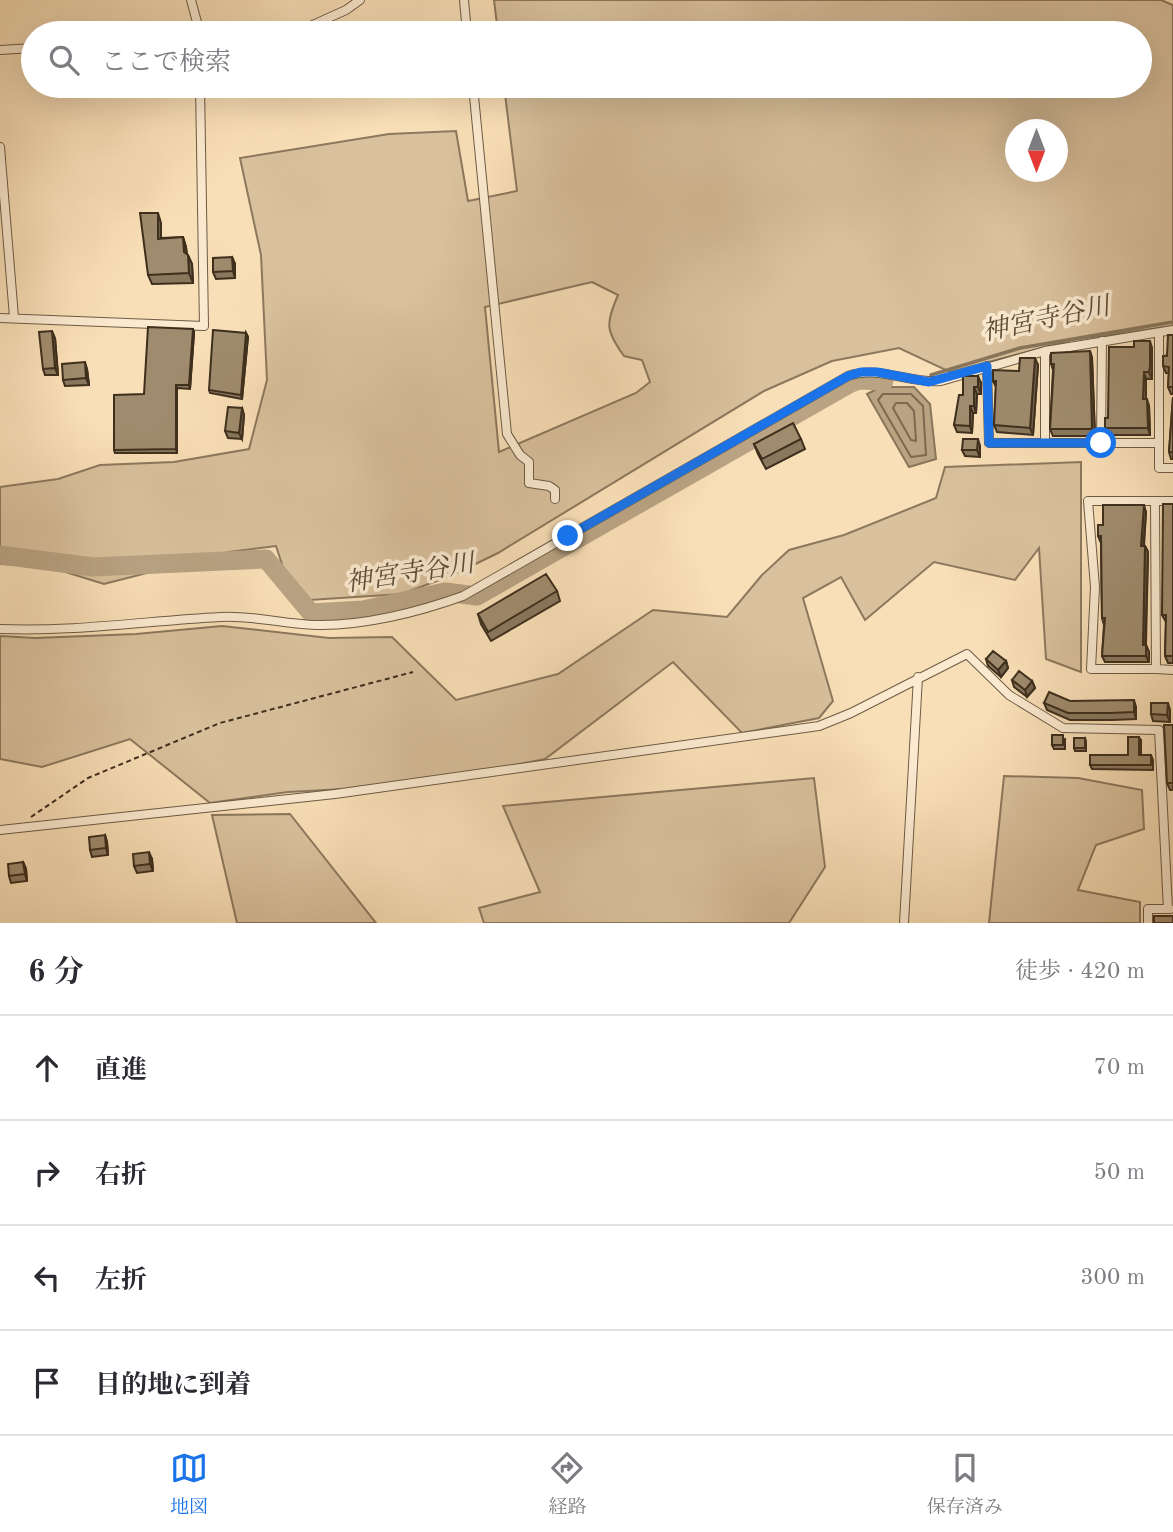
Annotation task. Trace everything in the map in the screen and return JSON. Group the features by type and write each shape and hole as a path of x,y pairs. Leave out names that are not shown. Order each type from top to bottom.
{"street":[{"path":"191,0 197,21"},
{"path":"322,21 360,0"},
{"path":"464,0 466,21"},
{"path":"0,50 21,49"},
{"path":"0,318 204,326 201,98"},
{"path":"474,98 506,433 520,455 529,462 529,483 552,487 555,499"},
{"path":"0,147 14,317"},
{"path":"0,629 105,628 224,616 317,625 372,618 447,602 463,596 848,376 861,372 877,372 929,382 1045,351 1173,330"},
{"path":"1160,333 1159,467 1173,468"},
{"path":"1101,443 1102,341"},
{"path":"1045,351 1045,443"},
{"path":"987,366 989,443 1159,443"},
{"path":"1173,501 1088,501 1095,587 1091,669 1173,670"},
{"path":"1155,501 1156,669"},
{"path":"0,830 335,794 818,726 851,713 967,654 1009,695 1063,728 1159,730 1170,909 1148,909 1148,923"},
{"path":"904,923 918,677"}],"path":[{"path":"28,818 88,778 220,723 413,672"}],"shaded area":[{"path":"494,0 1161,0 1173,5 1173,326 1072,340 950,372 899,348 832,361 764,391 498,553 455,574 402,594 294,601 276,546 229,552 104,584 46,566 0,564 0,487 58,479 100,465 174,462 249,449 267,380 261,255 240,158 389,134 456,131 468,201 517,191 505,98 1152,98 1152,21 497,21","holes":["592,282 618,295 609,327 613,340 624,356 642,360 650,382 636,393 499,452 485,307"]},
{"path":"1081,462 1081,672 1046,659 1039,548 1015,580 934,562 865,620 841,577 803,598 833,701 819,718 742,733 673,662 545,759 417,785 288,792 210,803 130,739 42,767 0,759 0,636 35,638 136,634 222,626 329,638 392,637 456,700 558,674 653,610 727,617 762,575 789,550 844,535 936,498 945,467"},
{"path":"1004,776 1078,778 1142,790 1144,829 1096,845 1078,890 1140,902 1140,923 989,923"},
{"path":"814,778 825,867 789,923 484,923 479,908 540,892 503,806"},
{"path":"290,814 376,923 237,923 212,815"}],"water":[{"path":"881,387 914,387 930,404 936,459 909,467 867,394"}],"building":[{"path":"140,213 158,213 158,239 183,237 189,273 148,275"},
{"path":"232,257 233,271 213,272 213,258"},
{"path":"148,327 193,329 189,385 176,385 176,449 114,450 114,395 144,394"},
{"path":"213,330 246,333 241,395 209,390"},
{"path":"52,331 55,368 43,369 39,332"},
{"path":"1168,335 1173,335 1173,387 1168,387 1169,367 1163,366 1163,356 1167,356"},
{"path":"1134,341 1150,341 1150,366 1149,372 1144,372 1143,399 1147,399 1148,428 1105,428 1105,418 1108,418 1109,347 1134,347"},
{"path":"1090,351 1092,429 1050,429 1054,364 1051,364 1051,353"},
{"path":"1020,358 1035,358 1030,428 994,425 996,381 993,381 993,370 1019,371"},
{"path":"85,362 86,378 63,380 62,364"},
{"path":"963,376 978,376 978,387 974,387 974,406 970,406 970,426 954,425 959,395 963,395"},
{"path":"1173,397 1173,452 1169,452"},
{"path":"228,407 242,408 239,433 225,431"},
{"path":"793,423 801,439 762,459 754,444"},
{"path":"963,439 978,439 977,450 962,450"},
{"path":"1163,504 1173,504 1173,656 1165,656 1166,615 1162,615"},
{"path":"1103,505 1144,505 1141,546 1145,546 1143,645 1146,645 1146,656 1102,656 1105,618 1102,618 1101,536 1098,536 1098,525 1103,525"},
{"path":"546,574 557,591 488,632 478,614"},
{"path":"993,651 1006,661 998,670 986,659"},
{"path":"1019,671 1032,681 1025,690 1012,680"},
{"path":"1049,692 1070,701 1134,700 1134,712 1068,713 1044,703"},
{"path":"1151,703 1168,703 1167,715 1151,714"},
{"path":"1164,725 1173,725 1173,783 1167,783"},
{"path":"1052,735 1063,735 1063,745 1052,745"},
{"path":"1128,737 1139,737 1139,755 1151,755 1151,765 1090,765 1090,755 1128,755"},
{"path":"1074,738 1085,738 1085,748 1074,748"},
{"path":"105,835 106,848 90,850 89,837"},
{"path":"149,852 150,864 134,866 133,854"},
{"path":"23,862 25,874 9,876 8,864"},
{"path":"1154,916 1173,916 1173,923 1154,923"}],"waterway":[{"name":"神宮寺谷川","path":"931,375 1020,348 1173,322"},
{"name":"神宮寺谷川","path":"0,555 93,567 266,559 311,613 363,610 445,592 477,596 849,384 859,380 884,381"}],"route":[{"path":"568,536 848,376 861,372 877,372 929,382 941,381 987,366 989,443 1101,443"}]}
